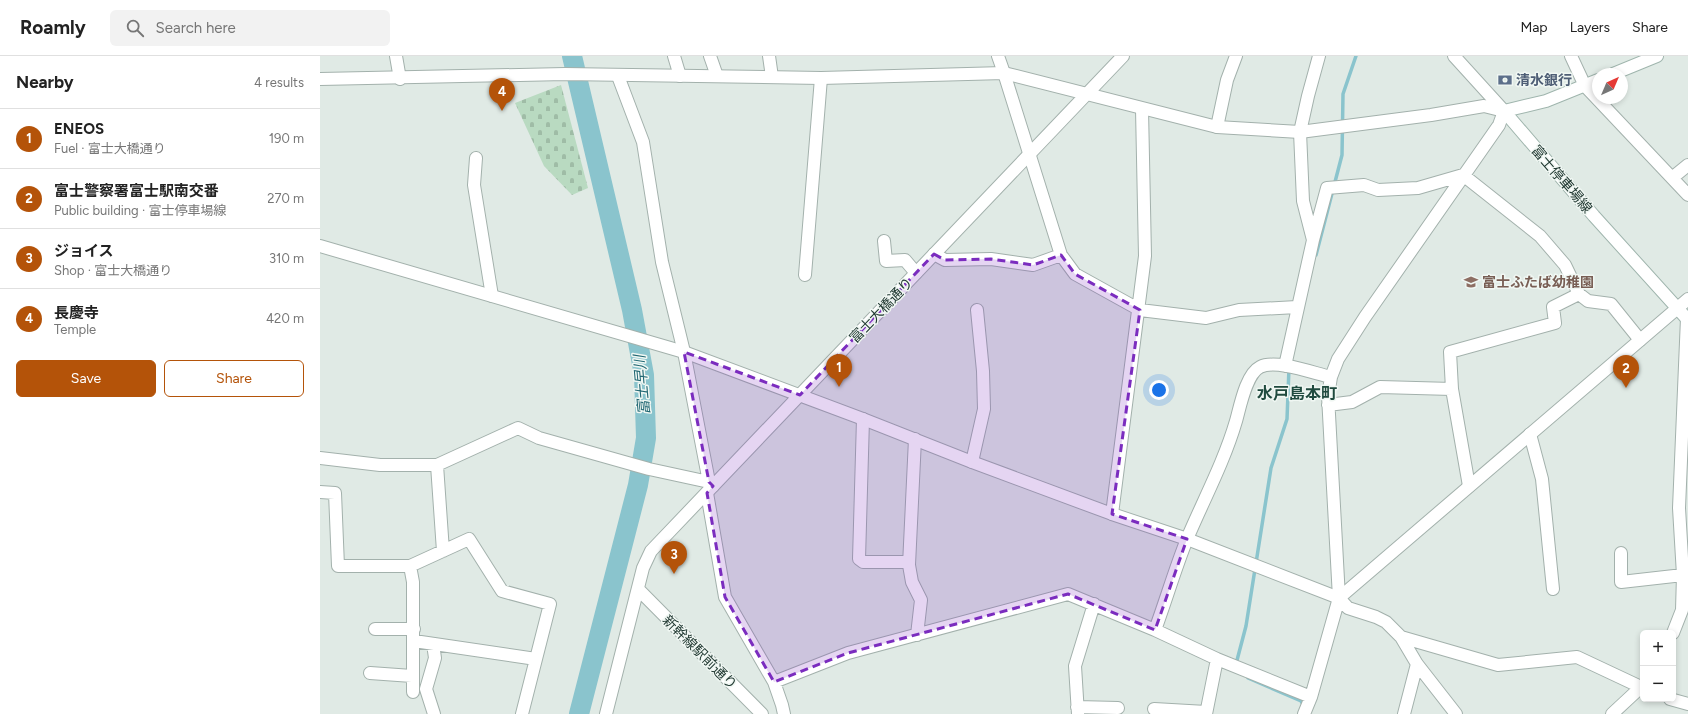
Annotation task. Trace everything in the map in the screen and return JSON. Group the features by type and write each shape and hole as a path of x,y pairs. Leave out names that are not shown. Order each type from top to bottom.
{"street":[{"path":"396,56 400,78"},
{"path":"674,56 680,76"},
{"path":"710,56 717,76"},
{"path":"769,56 772,77"},
{"path":"998,56 1060,255 1075,274 1140,310 1206,318 1240,310 1297,307"},
{"name":"富士大橋通り","path":"606,714 643,568 651,551 710,487 800,395 1123,56"},
{"path":"1218,127 1227,80 1236,56"},
{"path":"1313,240 1303,201 1300,132 1319,56"},
{"name":"富士停車場線","path":"1454,56 1504,111 1594,216 1687,319"},
{"path":"1571,56 1585,86 1688,195"},
{"path":"1628,68 1657,56"},
{"path":"320,79 565,74 822,78 1004,73 1218,127 1300,132 1431,115 1484,106 1504,111 1546,100 1592,83"},
{"path":"618,76 642,142 662,262 684,352 710,487 725,597 774,682 784,714"},
{"path":"805,275 822,78"},
{"path":"1112,514 1140,310 1145,256 1142,109"},
{"path":"1304,714 1311,697 1339,598 1328,405 1331,377 1338,359 1365,317 1499,125 1504,111"},
{"path":"476,158 474,185 492,296"},
{"path":"1672,178 1688,164"},
{"path":"1285,366 1297,307 1327,188 1364,185 1378,190 1418,188 1463,175"},
{"path":"1463,175 1540,236 1565,265 1579,294 1588,301 1611,304 1640,340"},
{"path":"884,241 886,261 905,260 916,273"},
{"path":"320,246 684,352 863,419 972,462 1112,514 1187,539 1339,598 1348,608 1376,617 1386,622 1401,637 1417,664 1456,714"},
{"path":"934,254 945,260 991,259 1033,265 1060,255"},
{"path":"1469,486 1452,389 1450,352 1555,323 1553,307 1579,294"},
{"path":"1339,598 1688,299"},
{"path":"972,462 984,409 983,371 977,310"},
{"path":"1674,630 1685,598 1683,575 1685,550 1679,508 1687,319"},
{"path":"1155,630 1187,539 1228,448 1247,384 1252,373 1259,367 1269,364 1285,366 1331,377"},
{"path":"1328,405 1352,402 1380,387 1452,389"},
{"path":"863,419 859,559 863,562 909,562"},
{"path":"320,458 380,465 437,465 518,428 539,438 710,487"},
{"path":"1530,434 1542,479 1553,589"},
{"path":"915,439 909,562 912,582 921,600 917,635"},
{"path":"437,465 443,550"},
{"path":"320,492 335,493 338,566 410,566 469,539 502,591 550,604 522,714"},
{"path":"1621,553 1621,582 1683,575"},
{"path":"410,566 413,582 413,692"},
{"name":"新幹線駅前通り","path":"638,590 762,714"},
{"path":"774,682 848,653 1068,594 1155,630 1217,659 1311,697"},
{"path":"1094,604 1075,666 1077,710 1118,708"},
{"path":"375,629 414,635 433,644 536,659"},
{"path":"1401,637 1498,664 1577,657 1640,686"},
{"path":"433,644 435,658 426,689 434,714"},
{"path":"1154,708 1206,713 1217,659"},
{"path":"1404,714 1417,664"},
{"path":"370,673 412,676"},
{"path":"1612,714 1640,689"},
{"path":"1679,702 1686,714"}],"highlighted area":[{"path":"934,254 945,260 991,259 1033,265 1061,255 1075,274 1140,310 1112,514 1187,539 1155,630 1068,594 848,653 774,682 725,597 707,493 713,486 709,482 684,352 800,395"}],"green space":[{"path":"561,85 588,188 572,195 544,166 515,103"}],"waterway":[{"name":"富士早川","path":"572,56 632,310 644,375 646,438 638,485 579,714"},
{"path":"1316,255 1342,155 1343,94 1356,56"},
{"path":"1256,563 1271,468 1287,419 1289,368"},
{"path":"1236,664 1246,626 1255,569"},
{"path":"1248,678 1301,701 1304,706"}],"place":[{"name":"清水銀行","path":"1505,80"},
{"name":"長慶寺","path":"502,111"},
{"name":"富士ふたば幼稚園","path":"1471,282"},
{"name":"ENEOS","path":"839,387"},
{"name":"富士警察署富士駅南交番","path":"1626,388"},
{"name":"ジョイス","path":"674,574"}],"district":[{"name":"水戸島本町","path":"1297,393"}]}
